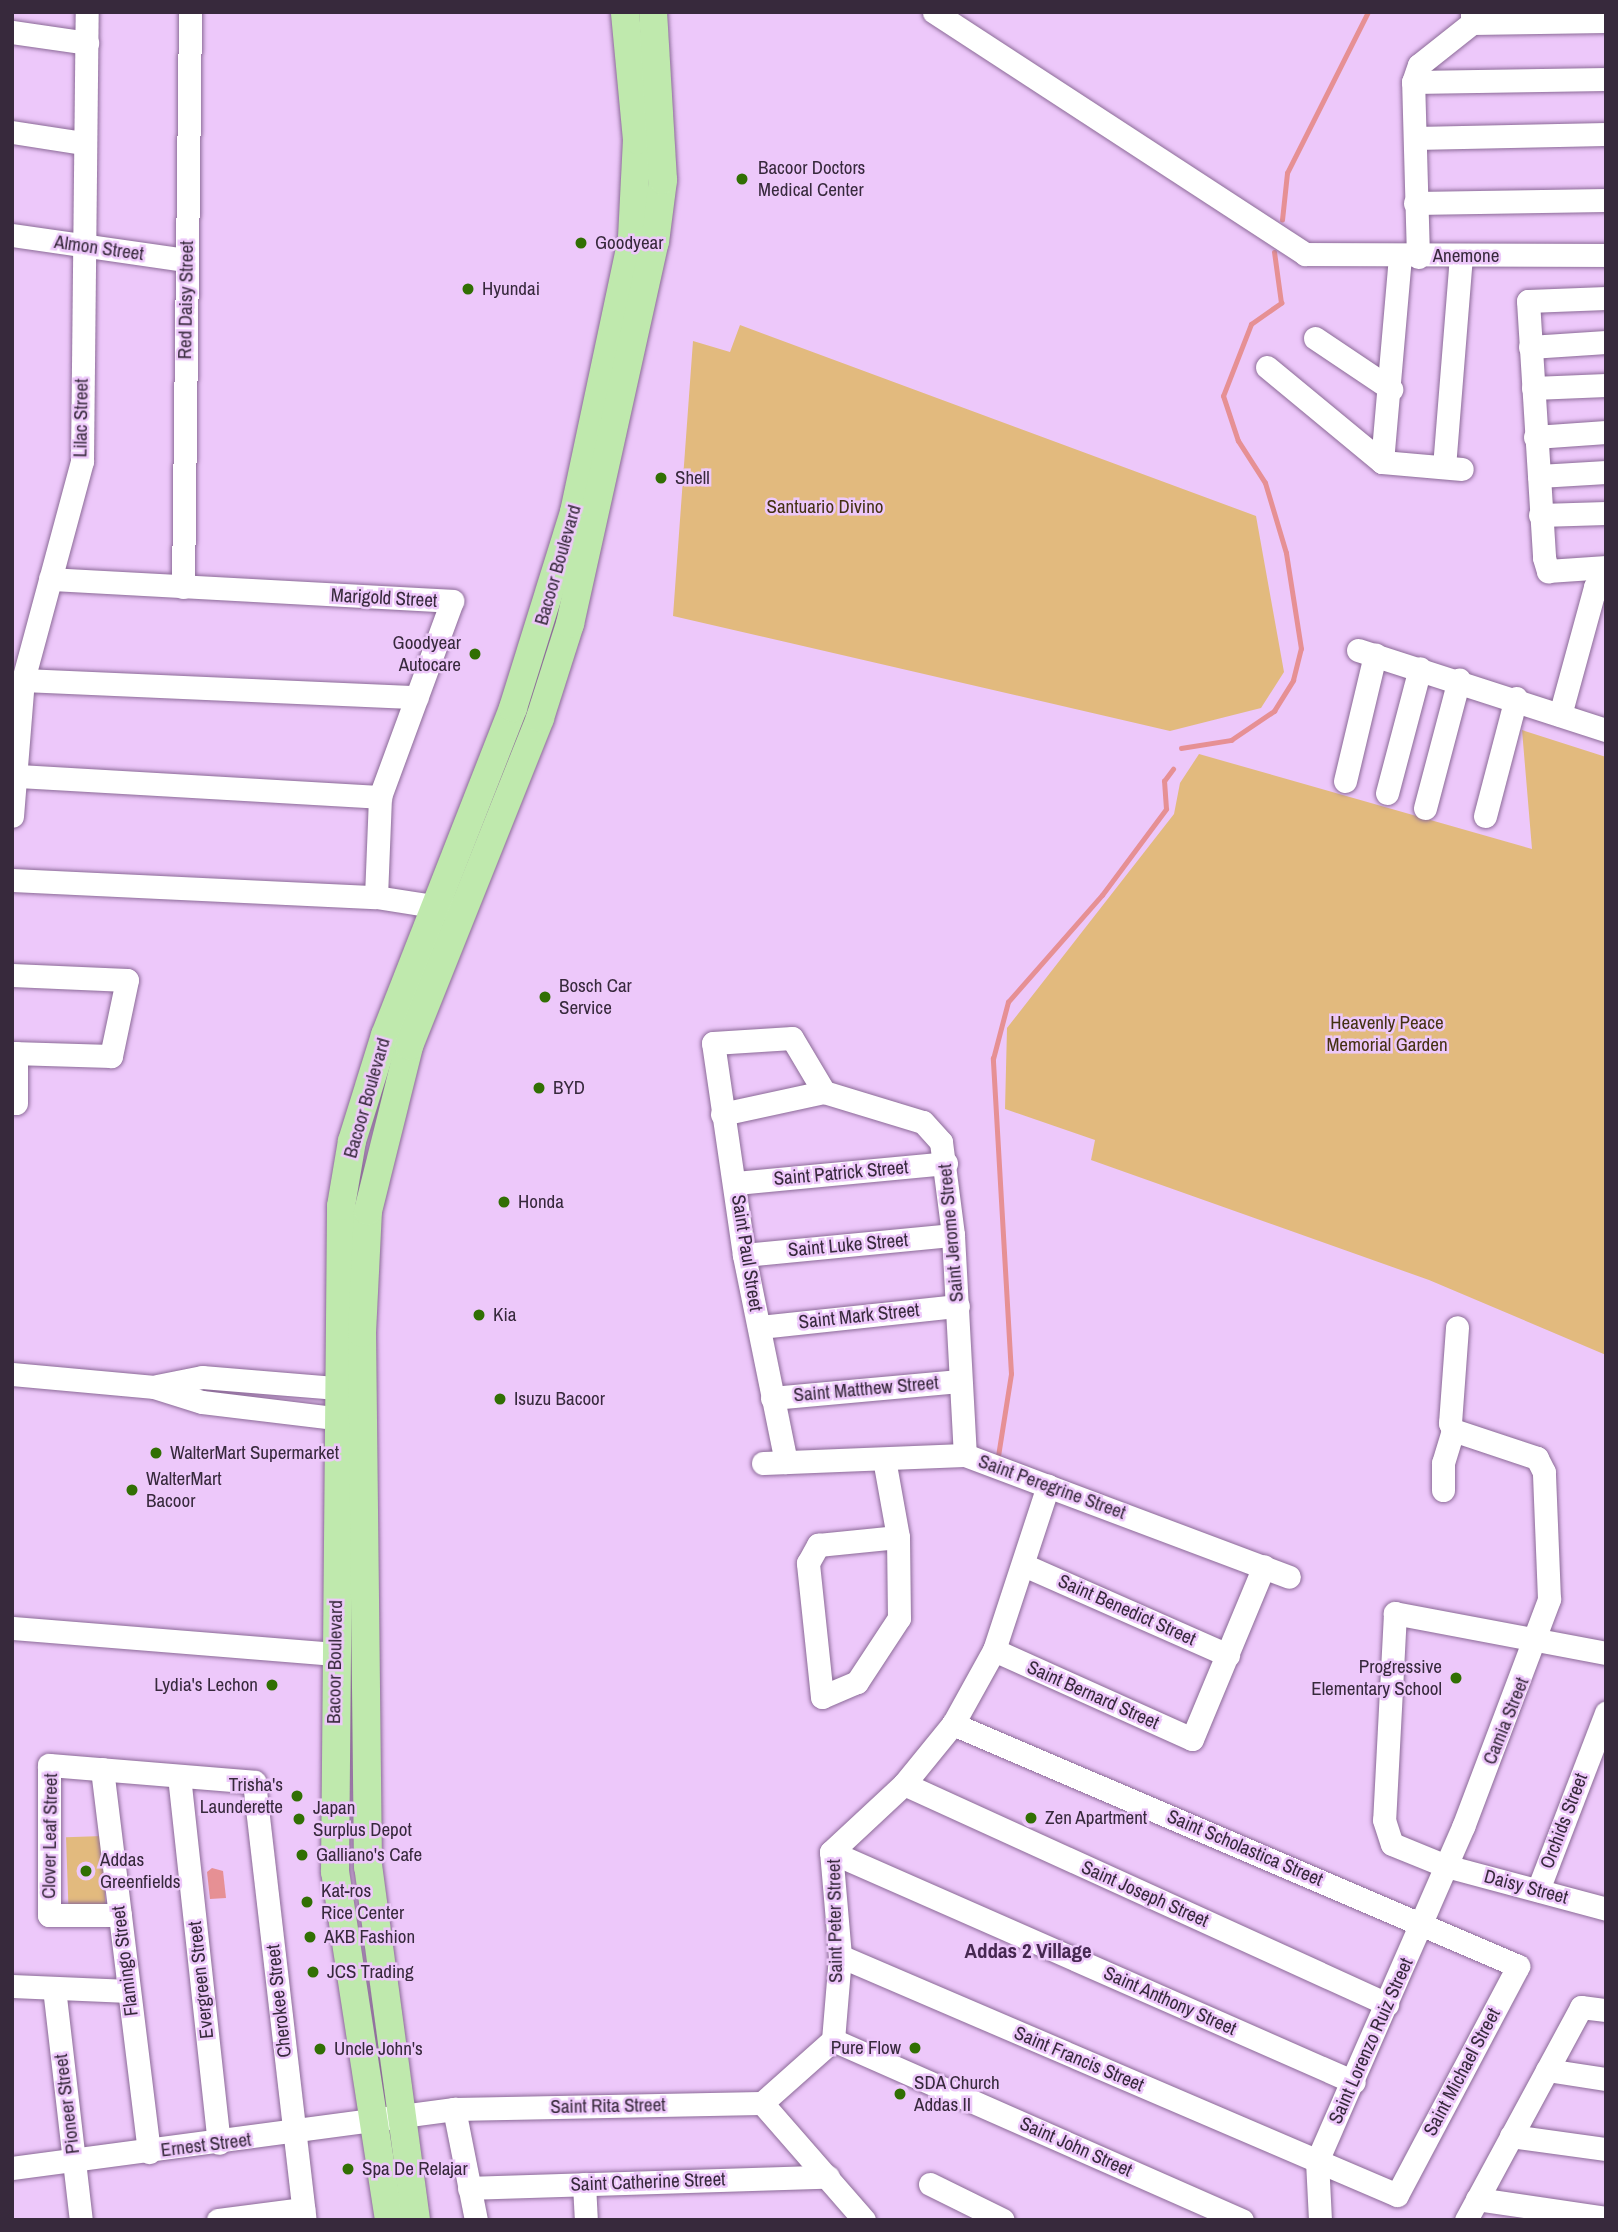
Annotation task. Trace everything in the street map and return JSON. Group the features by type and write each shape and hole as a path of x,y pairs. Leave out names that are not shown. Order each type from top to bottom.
{"main road":[{"name":"Bacoor Boulevard","path":"389,2220 387,2118 368,1867 363,1283 386,1118 450,908 545,615 579,487 632,238 637,140 625,12"},
{"name":"Bacoor Boulevard","path":"416,2220 387,2118 335,1872 335,1282 352,1141 385,1035 450,908 570,624 637,329 663,180 653,12"}],"street":[{"name":"Lilac Street","path":"12,816 23,680 82,461 82,143 87,12"},
{"name":"Red Daisy Street","path":"183,587 190,12"},
{"name":"Anemone","path":"934,12 1289,245 1325,258 1606,255"},
{"path":"1382,462 1415,203 1413,82 1419,65 1472,18 1606,21"},
{"path":"12,32 87,43"},
{"path":"1413,82 1606,79"},
{"path":"12,132 82,143"},
{"path":"1415,138 1606,134"},
{"path":"1415,203 1606,200"},
{"name":"Almon Street","path":"12,235 186,260"},
{"path":"1267,367 1382,462 1453,468 1461,257"},
{"path":"1606,298 1528,301 1540,515 1548,571 1606,567"},
{"path":"1315,338 1391,389"},
{"path":"1530,346 1606,342"},
{"path":"1533,388 1606,385"},
{"path":"1535,437 1606,432"},
{"path":"1539,476 1606,472"},
{"path":"1540,515 1606,513"},
{"name":"Marigold Street","path":"50,579 452,601 380,797 376,897"},
{"path":"1560,715 1595,587 1606,589"},
{"path":"1345,781 1366,653 1460,679 1606,730"},
{"path":"1387,793 1420,668"},
{"path":"1426,808 1460,679"},
{"path":"23,680 416,697"},
{"path":"1485,816 1516,698"},
{"path":"17,776 380,797"},
{"path":"12,880 376,897 450,908"},
{"path":"12,975 136,981 111,1056 14,1053 16,1103"},
{"name":"Saint Paul Street","path":"786,1462 744,1255 736,1183 722,1114 713,1043 792,1038 824,1092"},
{"path":"722,1114 824,1092"},
{"name":"Saint Jerome Street","path":"824,1092 923,1122 941,1142 946,1163 953,1235 965,1455"},
{"name":"Saint Patrick Street","path":"736,1183 946,1163"},
{"name":"Saint Luke Street","path":"744,1255 953,1235"},
{"name":"Saint Mark Street","path":"760,1327 958,1306"},
{"path":"1443,1490 1443,1463 1453,1430 1457,1327"},
{"path":"12,1374 154,1387 230,1404 335,1418"},
{"path":"154,1387 202,1377 335,1388"},
{"path":"230,1404 232,1380"},
{"name":"Saint Matthew Street","path":"772,1398 959,1381"},
{"name":"Camia Street","path":"1446,1866 1539,1638 1551,1562 1544,1472 1537,1458 1453,1430"},
{"name":"Saint Peregrine Street","path":"763,1463 965,1455 1289,1577"},
{"path":"884,1460 898,1537 899,1618 857,1682 822,1697 808,1563 818,1545 898,1537"},
{"name":"Saint Peter Street","path":"833,2040 840,1956 831,1852 904,1784 953,1724 994,1650 1026,1566 1048,1486"},
{"name":"Saint Benedict Street","path":"1026,1566 1228,1654"},
{"path":"1228,1654 1264,1566"},
{"name":"Daisy Street","path":"1539,1638 1395,1613 1384,1820 1392,1843 1446,1866 1606,1909"},
{"path":"12,1628 336,1654"},
{"path":"1539,1638 1606,1653"},
{"name":"Saint Bernard Street","path":"994,1650 1192,1740 1228,1654"},
{"name":"Orchids Street","path":"1538,1890 1606,1713"},
{"name":"Saint Scholastica Street","path":"953,1724 1421,1924"},
{"name":"Clover Leaf Street","path":"120,1915 49,1915 49,1765 254,1782"},
{"name":"Flamingo Street","path":"102,1769 149,2152"},
{"name":"Evergreen Street","path":"179,1776 219,2143"},
{"name":"Cherokee Street","path":"254,1782 304,2215"},
{"name":"Saint Joseph Street","path":"904,1784 1387,2004"},
{"name":"Saint Anthony Street","path":"831,1852 1354,2082"},
{"name":"Saint Lorenzo Ruiz Street","path":"1320,2220 1317,2161 1354,2082 1446,1866"},
{"name":"Saint Michael Street","path":"1317,2161 1396,2195 1518,1966 1421,1924"},
{"name":"Saint Francis Street","path":"840,1956 1317,2161"},
{"path":"12,1986 129,1990"},
{"name":"Pioneer Street","path":"54,1988 81,2220"},
{"path":"1466,2220 1581,2007 1606,2010"},
{"path":"833,2040 762,2103 864,2220"},
{"name":"Saint John Street","path":"833,2040 1242,2220"},
{"path":"1547,2070 1606,2079"},
{"name":"Saint Rita Street","path":"387,2118 454,2109 762,2103"},
{"path":"454,2109 476,2220"},
{"name":"Ernest Street","path":"12,2168 294,2134 387,2118"},
{"path":"1511,2136 1606,2149"},
{"name":"Saint Catherine Street","path":"469,2188 828,2177"},
{"path":"930,2184 981,2215 1003,2220"},
{"path":"584,2185 586,2220"},
{"path":"1477,2199 1606,2218"},
{"path":"218,2220 304,2215"}],"green space":[{"name":"Santuario Divino","path":"740,325 1256,516 1284,672 1261,708 1170,731 673,616 693,341 730,352"},
{"name":"Heavenly Peace Memorial Garden","path":"1522,730 1606,757 1606,1355 1429,1280 1091,1160 1095,1140 1005,1109 1007,1028 1174,814 1180,783 1199,754 1532,849"},
{"name":"Addas Greenfields","path":"103,1836 105,1905 68,1906 66,1837"}],"shaded area":[{"path":"212,1868 223,1871 226,1898 210,1899 207,1872"}],"waterway":[{"path":"1282,220 1287,173 1368,12"},
{"path":"1181,748 1231,740 1274,711 1293,680 1301,649 1286,553 1265,483 1238,441 1223,396 1251,324 1281,303 1274,252"},
{"path":"998,1456 1011,1374 993,1059 1008,1002 1102,895 1166,809 1164,781 1173,769"}],"place":[{"name":"Bacoor Doctors Medical Center","path":"742,179"},
{"name":"Goodyear","path":"581,243"},
{"name":"Hyundai","path":"468,289"},
{"name":"Shell","path":"661,478"},
{"name":"Goodyear Autocare","path":"475,654"},
{"name":"Bosch Car Service","path":"545,997"},
{"name":"BYD","path":"539,1088"},
{"name":"Honda","path":"504,1202"},
{"name":"Kia","path":"479,1315"},
{"name":"Isuzu Bacoor","path":"500,1399"},
{"name":"WalterMart Supermarket","path":"156,1453"},
{"name":"WalterMart Bacoor","path":"132,1490"},
{"name":"Progressive Elementary School","path":"1456,1678"},
{"name":"Lydia's Lechon","path":"272,1685"},
{"name":"Trisha's Launderette","path":"297,1796"},
{"name":"Zen Apartment","path":"1031,1818"},
{"name":"Japan Surplus Depot","path":"299,1819"},
{"name":"Galliano's Cafe","path":"302,1855"},
{"name":"Addas Greenfields","path":"86,1871"},
{"name":"Kat-ros Rice Center","path":"307,1902"},
{"name":"AKB Fashion","path":"310,1937"},
{"name":"JCS Trading","path":"313,1972"},
{"name":"Pure Flow","path":"915,2048"},
{"name":"Uncle John's","path":"320,2049"},
{"name":"SDA Church Addas II","path":"900,2094"},
{"name":"Spa De Relajar","path":"348,2169"}],"district":[{"name":"Addas 2 Village","path":"1028,1951"}]}
